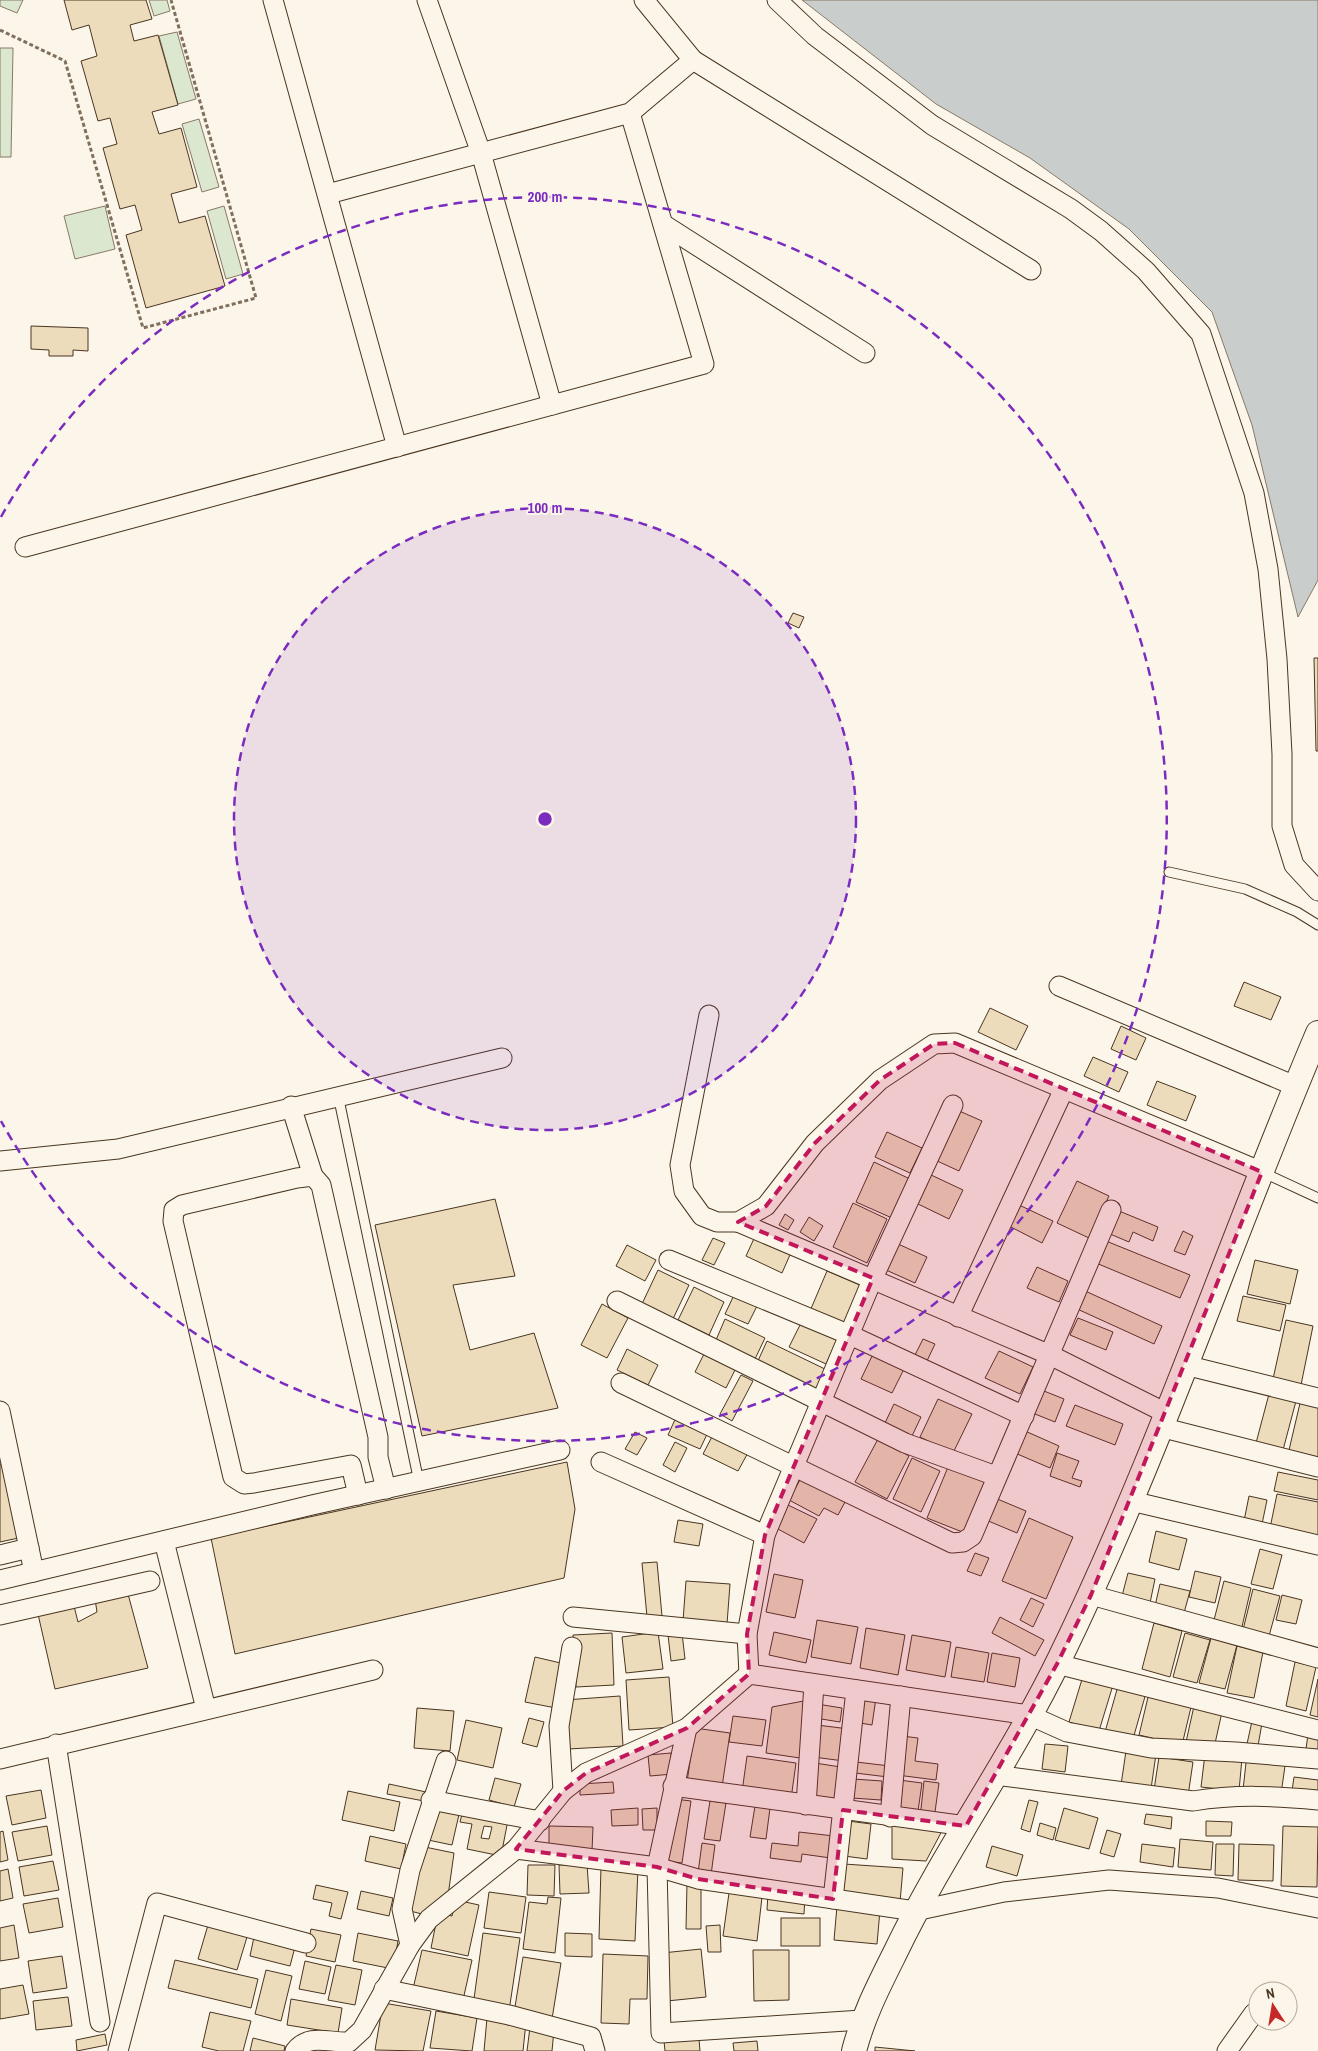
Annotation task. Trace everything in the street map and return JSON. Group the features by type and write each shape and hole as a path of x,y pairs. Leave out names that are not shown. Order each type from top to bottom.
{"street":[{"path":"272,0 328,194 397,447"},
{"path":"426,0 481,153 552,405"},
{"path":"644,0 693,60 1031,270"},
{"path":"777,0 815,36 932,125 1071,209 1101,230 1146,271 1200,334 1254,493 1268,569 1278,678 1282,754 1282,826 1294,865 1318,891"},
{"path":"328,194 630,113 693,60"},
{"path":"26,547 704,364 630,113"},
{"path":"663,224 865,354"},
{"path":"1060,986 1295,1086"},
{"path":"709,1015 680,1166 684,1192 702,1216 716,1222 738,1222 874,1278 958,1317 1050,1355 1163,1420 1318,1467"},
{"path":"854,2051 862,2020 915,1911 1029,1715 1091,1595 1131,1501 1295,1086 1318,1033"},
{"path":"738,1222 766,1206 815,1144 880,1080 934,1044 955,1043 1262,1172"},
{"path":"0,1162 118,1149 291,1106 502,1058"},
{"path":"958,1317 1064,1089"},
{"path":"295,2051 302,2043 311,2039 349,2042 362,2030 410,1945 429,1920 516,1849 563,1791 586,1773 687,1728 748,1674 747,1634 765,1535 874,1278 953,1105"},
{"path":"291,1106 314,1176 321,1185 380,1445 378,1457 386,1489"},
{"path":"314,1176 182,1205 174,1210 173,1221 232,1477 244,1484 254,1483 351,1465 378,1457"},
{"path":"621,1384 952,1543 963,1542 972,1536 1111,1210"},
{"path":"669,1260 850,1335 1024,1416"},
{"path":"616,1301 905,1443 996,1476"},
{"path":"1185,1365 1318,1398"},
{"path":"0,1410 4,1450 34,1572"},
{"path":"0,1580 358,1495 560,1450"},
{"path":"601,1462 765,1535"},
{"path":"351,1465 358,1495"},
{"path":"1131,1501 1318,1545"},
{"path":"164,1541 206,1709"},
{"path":"0,1555 29,1548"},
{"path":"0,1615 150,1581"},
{"path":"1091,1595 1318,1658"},
{"path":"572,1617 747,1634"},
{"path":"563,1791 559,1726 572,1647"},
{"path":"1057,1664 1318,1730"},
{"path":"0,1759 56,1744 373,1670"},
{"path":"748,1674 1029,1715 1068,1732 1151,1748 1236,1752 1318,1759"},
{"path":"806,1805 814,1684"},
{"path":"833,1899 856,1690"},
{"path":"890,1817 900,1696"},
{"path":"687,1728 657,1867 661,2033 862,2020"},
{"path":"56,1744 100,2022"},
{"path":"410,1945 402,1909 410,1870 446,1761"},
{"path":"995,1775 1193,1801 1225,1796 1265,1795 1318,1800"},
{"path":"673,1786 966,1826"},
{"path":"432,1800 540,1821"},
{"path":"516,1849 657,1867 698,1878 915,1911 1004,1892 1109,1880 1218,1888 1318,1908"},
{"path":"118,2051 157,1903 306,1943"},
{"path":"384,1989 509,2015 591,2037 595,2051"},
{"path":"1227,2051 1248,2021"}],"lane":[{"path":"1169,872 1245,889 1297,912 1318,925"},
{"path":"338,1095 419,1482"},
{"path":"1262,1172 1318,1198"}],"path":[{"path":"0,30 65,61 143,328 256,298 171,0"}],"highlighted area":[{"path":"955,1043 1262,1172 1091,1595 1057,1664 966,1826 843,1810 833,1899 698,1879 657,1867 516,1849 563,1791 586,1773 687,1728 749,1674 747,1634 765,1535 873,1278 738,1222 766,1206 815,1143 880,1080 934,1044"}],"green space":[{"path":"0,0 23,0 17,13 0,6"},
{"path":"149,0 167,0 170,11 154,16"},
{"path":"177,32 196,99 178,104 159,36"},
{"path":"0,48 13,48 11,157 0,157"},
{"path":"199,119 219,187 202,192 182,124"},
{"path":"105,206 115,249 75,259 64,216"},
{"path":"224,206 243,274 226,279 207,211"}],"shaded area":[{"path":"802,0 1318,0 1318,580 1298,617 1252,425 1212,312 1129,229 1030,158 936,104"}],"building":[{"path":"64,0 146,0 152,19 130,25 134,41 158,35 178,105 152,112 159,134 181,128 197,187 171,194 179,223 205,216 225,286 146,308 126,235 142,230 135,205 120,209 103,148 117,144 110,118 98,121 81,61 97,56 89,25 72,30"},
{"path":"31,326 88,328 88,351 73,350 73,356 49,356 49,350 31,349"},
{"path":"793,613 804,617 799,628 788,623"},
{"path":"1314,658 1318,658 1318,751 1316,751"},
{"path":"1244,982 1281,997 1271,1020 1234,1006"},
{"path":"990,1008 1028,1026 1016,1050 978,1032"},
{"path":"1121,1026 1146,1038 1136,1060 1111,1049"},
{"path":"1093,1057 1128,1072 1119,1092 1084,1076"},
{"path":"1157,1081 1196,1096 1186,1121 1147,1105"},
{"path":"957,1110 982,1121 959,1171 935,1160"},
{"path":"887,1132 922,1148 910,1173 875,1157"},
{"path":"874,1162 910,1179 892,1218 856,1202"},
{"path":"929,1174 963,1190 949,1219 916,1203"},
{"path":"1077,1181 1109,1196 1089,1238 1057,1223"},
{"path":"495,1199 515,1276 453,1285 470,1350 534,1333 558,1408 422,1436 375,1225"},
{"path":"853,1203 887,1219 867,1263 833,1247"},
{"path":"1019,1205 1053,1221 1042,1243 1009,1226"},
{"path":"1119,1211 1158,1227 1153,1241 1133,1232 1129,1242 1110,1234"},
{"path":"785,1214 794,1220 788,1230 779,1225"},
{"path":"809,1217 823,1226 814,1241 800,1232"},
{"path":"1183,1231 1193,1236 1185,1255 1174,1251"},
{"path":"757,1232 793,1248 782,1273 746,1256"},
{"path":"713,1238 725,1243 714,1265 702,1260"},
{"path":"1106,1241 1190,1275 1180,1298 1096,1263"},
{"path":"898,1244 927,1257 915,1283 886,1270"},
{"path":"627,1245 656,1260 645,1281 616,1266"},
{"path":"1255,1260 1298,1270 1290,1304 1247,1294"},
{"path":"1037,1267 1068,1281 1059,1302 1027,1288"},
{"path":"658,1270 689,1285 672,1321 641,1306"},
{"path":"827,1271 862,1286 846,1325 810,1311"},
{"path":"694,1287 724,1302 709,1335 678,1320"},
{"path":"1083,1290 1162,1326 1154,1344 1075,1308"},
{"path":"735,1293 758,1304 748,1324 725,1314"},
{"path":"1243,1296 1286,1305 1280,1331 1237,1321"},
{"path":"602,1304 628,1318 607,1358 581,1345"},
{"path":"1078,1318 1113,1332 1106,1350 1070,1335"},
{"path":"725,1319 765,1338 755,1359 716,1340"},
{"path":"1286,1320 1313,1326 1301,1385 1273,1379"},
{"path":"802,1321 838,1338 826,1364 789,1347"},
{"path":"923,1339 935,1344 926,1363 914,1357"},
{"path":"767,1341 827,1370 817,1391 757,1363"},
{"path":"627,1349 658,1365 648,1385 617,1370"},
{"path":"706,1350 737,1366 726,1388 695,1372"},
{"path":"999,1351 1033,1367 1020,1394 985,1378"},
{"path":"873,1354 904,1369 892,1393 861,1379"},
{"path":"741,1375 753,1381 732,1421 720,1414"},
{"path":"1039,1389 1064,1399 1055,1422 1030,1412"},
{"path":"1269,1394 1296,1401 1283,1450 1256,1443"},
{"path":"938,1399 972,1414 953,1453 920,1437"},
{"path":"1301,1399 1318,1403 1318,1457 1289,1450"},
{"path":"894,1404 921,1417 912,1436 885,1423"},
{"path":"1075,1405 1123,1424 1115,1445 1066,1426"},
{"path":"678,1413 710,1428 700,1449 668,1435"},
{"path":"715,1431 750,1449 738,1471 703,1454"},
{"path":"1025,1431 1059,1446 1050,1468 1015,1453"},
{"path":"635,1432 647,1438 637,1455 625,1449"},
{"path":"878,1439 909,1456 887,1499 855,1482"},
{"path":"675,1442 687,1448 675,1472 663,1465"},
{"path":"1057,1453 1079,1461 1072,1478 1082,1481 1080,1487 1050,1476"},
{"path":"912,1458 940,1471 921,1512 893,1499"},
{"path":"567,1462 575,1509 564,1578 235,1654 211,1538"},
{"path":"0,1464 3,1464 23,1537 0,1542"},
{"path":"948,1467 985,1482 965,1533 927,1518"},
{"path":"1278,1472 1318,1480 1318,1500 1274,1491"},
{"path":"801,1478 845,1502 838,1515 824,1508 819,1516 789,1500"},
{"path":"1277,1494 1318,1502 1318,1543 1269,1533"},
{"path":"1249,1496 1267,1500 1261,1529 1243,1526"},
{"path":"995,1498 1026,1511 1017,1533 986,1520"},
{"path":"788,1505 817,1519 804,1543 776,1528"},
{"path":"1029,1518 1073,1537 1046,1599 1002,1581"},
{"path":"678,1520 703,1524 699,1546 674,1542"},
{"path":"1156,1531 1187,1539 1179,1570 1149,1562"},
{"path":"1260,1549 1282,1555 1273,1589 1251,1584"},
{"path":"975,1553 989,1558 981,1576 967,1571"},
{"path":"657,1562 662,1616 647,1617 642,1563"},
{"path":"1195,1571 1221,1577 1215,1603 1189,1597"},
{"path":"1128,1573 1155,1579 1150,1603 1122,1596"},
{"path":"774,1574 803,1580 795,1618 766,1612"},
{"path":"686,1581 730,1584 727,1624 683,1621"},
{"path":"1224,1581 1251,1588 1241,1631 1213,1624"},
{"path":"1160,1584 1190,1591 1184,1613 1155,1606"},
{"path":"1253,1589 1280,1596 1269,1636 1243,1630"},
{"path":"128,1594 148,1668 55,1689 38,1614 74,1606 78,1622 97,1612 95,1599"},
{"path":"1282,1595 1302,1600 1296,1624 1276,1620"},
{"path":"1031,1598 1044,1604 1033,1627 1020,1620"},
{"path":"1000,1617 1044,1640 1035,1656 992,1633"},
{"path":"817,1620 858,1627 851,1664 811,1657"},
{"path":"1154,1623 1182,1631 1170,1677 1142,1669"},
{"path":"866,1628 905,1635 898,1675 860,1668"},
{"path":"658,1632 663,1669 626,1673 622,1637"},
{"path":"774,1632 811,1640 806,1663 769,1655"},
{"path":"612,1633 614,1685 576,1687 573,1635"},
{"path":"682,1633 685,1659 671,1661 668,1635"},
{"path":"1185,1633 1210,1640 1197,1683 1173,1677"},
{"path":"912,1635 951,1642 945,1677 906,1670"},
{"path":"1211,1638 1237,1645 1225,1689 1199,1683"},
{"path":"1237,1646 1263,1652 1254,1698 1227,1693"},
{"path":"956,1647 989,1653 984,1682 951,1677"},
{"path":"992,1653 1020,1658 1015,1687 987,1682"},
{"path":"535,1657 565,1664 556,1708 525,1702"},
{"path":"1295,1662 1316,1667 1306,1711 1286,1706"},
{"path":"1083,1676 1113,1685 1099,1731 1069,1722"},
{"path":"669,1677 673,1727 629,1730 626,1680"},
{"path":"1318,1679 1318,1717 1310,1715"},
{"path":"1118,1686 1146,1693 1133,1739 1105,1732"},
{"path":"1149,1693 1192,1703 1182,1745 1139,1735"},
{"path":"620,1696 623,1746 568,1749 565,1700"},
{"path":"858,1696 876,1698 872,1725 854,1722"},
{"path":"809,1700 800,1758 766,1753 772,1707"},
{"path":"817,1704 842,1708 840,1722 815,1718"},
{"path":"1194,1706 1222,1712 1214,1748 1186,1742"},
{"path":"417,1708 454,1711 450,1751 414,1748"},
{"path":"733,1716 766,1720 762,1746 729,1742"},
{"path":"529,1718 544,1722 537,1747 522,1743"},
{"path":"466,1720 502,1728 493,1768 457,1760"},
{"path":"1252,1721 1262,1723 1258,1746 1247,1744"},
{"path":"817,1725 849,1729 844,1761 813,1757"},
{"path":"695,1728 730,1733 722,1787 687,1782"},
{"path":"1308,1734 1318,1736 1318,1751 1306,1749"},
{"path":"902,1736 918,1738 915,1761 938,1764 936,1780 897,1775"},
{"path":"1045,1744 1068,1746 1065,1772 1042,1769"},
{"path":"1126,1751 1156,1754 1151,1789 1121,1785"},
{"path":"671,1753 673,1774 650,1776 648,1755"},
{"path":"1205,1754 1242,1758 1239,1791 1201,1787"},
{"path":"1247,1754 1286,1759 1281,1794 1243,1790"},
{"path":"747,1756 796,1763 791,1799 742,1792"},
{"path":"1159,1757 1193,1762 1188,1796 1154,1790"},
{"path":"856,1762 890,1766 888,1777 855,1773"},
{"path":"815,1763 847,1768 841,1805 810,1801"},
{"path":"1294,1777 1318,1780 1318,1795 1292,1791"},
{"path":"495,1778 521,1784 514,1807 489,1800"},
{"path":"853,1779 882,1781 881,1800 852,1798"},
{"path":"899,1780 922,1783 917,1818 894,1815"},
{"path":"924,1781 939,1783 934,1819 920,1818"},
{"path":"613,1782 614,1793 580,1795 580,1784"},
{"path":"389,1784 426,1792 424,1801 387,1794"},
{"path":"41,1790 46,1818 12,1825 6,1796"},
{"path":"348,1791 400,1802 394,1831 342,1820"},
{"path":"675,1799 691,1801 682,1863 666,1861"},
{"path":"1029,1800 1038,1802 1030,1832 1021,1829"},
{"path":"710,1801 726,1803 720,1841 704,1839"},
{"path":"435,1805 460,1810 452,1845 428,1840"},
{"path":"755,1806 770,1808 766,1839 750,1837"},
{"path":"638,1808 638,1825 612,1826 611,1810"},
{"path":"657,1808 657,1830 643,1830 642,1809"},
{"path":"1064,1808 1098,1818 1089,1849 1055,1840"},
{"path":"463,1810 508,1820 501,1856 467,1849 472,1824 460,1822","holes":["484,1826 492,1827 489,1839 481,1838"]},
{"path":"1146,1814 1172,1817 1171,1829 1144,1824"},
{"path":"848,1821 871,1824 867,1859 844,1856"},
{"path":"1206,1821 1232,1822 1231,1836 1206,1836"},
{"path":"892,1823 943,1829 926,1861 892,1859"},
{"path":"1040,1823 1056,1828 1053,1840 1037,1835"},
{"path":"47,1826 52,1855 18,1861 12,1832"},
{"path":"549,1826 593,1827 592,1851 549,1849"},
{"path":"1283,1826 1318,1827 1317,1887 1281,1886"},
{"path":"1107,1830 1121,1834 1114,1857 1100,1853"},
{"path":"3,1831 8,1860 0,1862 0,1832"},
{"path":"799,1832 834,1836 831,1858 802,1854 801,1862 770,1858 772,1843 798,1846"},
{"path":"370,1836 406,1844 401,1869 365,1861"},
{"path":"1180,1839 1213,1842 1211,1870 1178,1867"},
{"path":"702,1843 715,1845 711,1875 698,1873"},
{"path":"1142,1844 1175,1848 1173,1867 1140,1862"},
{"path":"1216,1844 1234,1844 1233,1876 1215,1875"},
{"path":"1239,1844 1274,1845 1273,1881 1238,1880"},
{"path":"420,1846 454,1853 448,1896 430,1916 406,1910"},
{"path":"992,1846 1023,1855 1017,1876 986,1867"},
{"path":"53,1861 59,1890 24,1896 19,1867"},
{"path":"587,1864 589,1893 560,1894 559,1865"},
{"path":"844,1864 903,1868 900,1902 841,1898"},
{"path":"528,1865 555,1865 554,1896 527,1895"},
{"path":"601,1866 638,1868 635,1941 599,1939"},
{"path":"8,1869 13,1898 0,1901 0,1871"},
{"path":"687,1883 701,1883 701,1929 686,1929"},
{"path":"316,1885 348,1892 341,1919 329,1916 332,1903 313,1899"},
{"path":"361,1891 393,1898 389,1916 357,1909"},
{"path":"489,1892 526,1897 521,1933 484,1928"},
{"path":"729,1893 762,1897 757,1941 723,1936"},
{"path":"768,1893 805,1897 804,1914 767,1910"},
{"path":"548,1897 561,1898 555,1953 523,1949 529,1902 547,1904"},
{"path":"58,1898 63,1927 29,1933 23,1904"},
{"path":"456,1900 479,1905 468,1956 431,1948 438,1913 452,1916"},
{"path":"837,1906 880,1910 877,1944 834,1940"},
{"path":"781,1918 820,1918 820,1946 781,1946"},
{"path":"14,1925 19,1958 0,1961 0,1928"},
{"path":"208,1925 247,1937 237,1970 198,1959"},
{"path":"720,1925 721,1952 708,1952 706,1926"},
{"path":"311,1929 341,1935 335,1962 306,1956"},
{"path":"358,1933 398,1941 393,1969 353,1961"},
{"path":"483,1933 520,1938 509,2011 473,2006"},
{"path":"565,1933 592,1934 592,1957 565,1956"},
{"path":"254,1937 295,1947 290,1966 250,1956"},
{"path":"701,1949 706,1997 667,2001 662,1953"},
{"path":"422,1950 472,1960 463,2000 413,1989"},
{"path":"753,1950 789,1950 789,2000 754,2001"},
{"path":"603,1954 648,1956 647,1999 630,1999 629,2024 601,2023"},
{"path":"62,1956 67,1988 33,1993 28,1961"},
{"path":"523,1957 561,1963 552,2019 514,2013"},
{"path":"175,1960 258,1979 251,2008 168,1988"},
{"path":"305,1961 331,1967 325,1994 299,1989"},
{"path":"336,1965 362,1970 355,2005 328,2000"},
{"path":"266,1970 292,1976 281,2021 255,2014"},
{"path":"23,1985 29,2014 0,2019 0,1989"},
{"path":"68,1997 72,2026 36,2030 33,2001"},
{"path":"291,1999 342,2008 338,2033 287,2025"},
{"path":"383,2003 431,2011 423,2051 375,2050"},
{"path":"436,2011 477,2018 472,2051 430,2048"},
{"path":"210,2012 251,2021 243,2051 219,2051 202,2047"},
{"path":"487,2018 526,2022 523,2051 484,2051"},
{"path":"530,2027 554,2030 552,2051 527,2051"},
{"path":"105,2034 107,2045 77,2051 76,2040"},
{"path":"253,2038 285,2046 284,2051 250,2051"},
{"path":"699,2039 700,2051 665,2051 664,2041"},
{"path":"757,2041 758,2051 734,2051 733,2043"},
{"path":"875,2047 915,2051 875,2051"}]}
